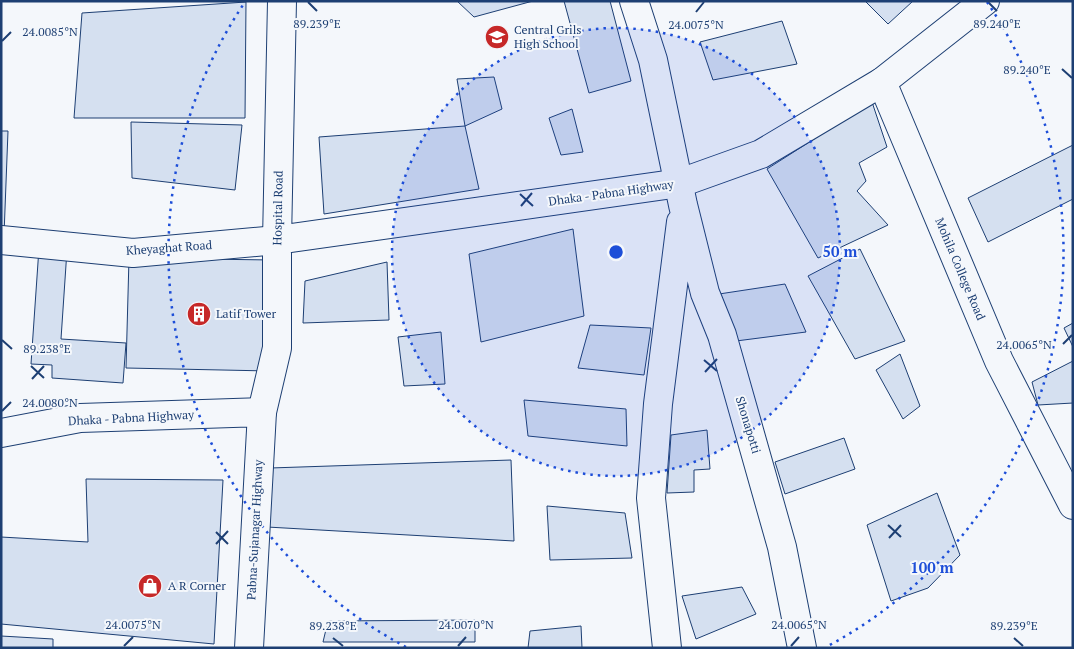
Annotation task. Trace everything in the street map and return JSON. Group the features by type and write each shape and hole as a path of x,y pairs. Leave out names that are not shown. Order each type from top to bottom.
{"main road":[{"name":"Hospital Road","path":"262,412 277,348 277,240 282,1"},
{"name":"Shonapotti","path":"634,1 653,60 681,194 705,293 722,335 782,547 802,648"},
{"name":"Dhaka - Pabna Highway","path":"277,240 681,194 761,154 882,82 985,1"},
{"name":"Mohila College Road","path":"882,82 998,361 1073,505"},
{"path":"667,648 651,498 658,404 681,194"},
{"name":"Kheyaghat Road","path":"1,240 133,253 277,240"},
{"name":"Dhaka - Pabna Highway","path":"1,432 80,418 262,412"},
{"name":"Pabna-Sujanagar Highway","path":"249,648 262,412"}],"building":[{"path":"457,1 533,1 474,17"},
{"path":"564,1 610,1 631,81 589,93"},
{"path":"865,1 913,1 888,24"},
{"path":"246,2 245,118 74,118 82,13"},
{"path":"782,21 797,64 713,80 700,42"},
{"path":"494,77 502,109 465,126 457,79"},
{"path":"872,102 887,147 859,163 866,181 857,191 888,225 818,258 767,169"},
{"path":"572,109 583,152 561,155 549,118"},
{"path":"131,122 242,125 235,190 132,178"},
{"path":"465,126 479,189 324,214 319,137"},
{"path":"1,131 8,131 4,235 1,235"},
{"path":"1073,145 1073,199 988,242 968,198"},
{"path":"573,229 584,316 481,342 469,254"},
{"path":"39,248 67,250 61,339 126,343 123,383 52,378 52,365 31,364"},
{"path":"860,249 905,341 855,359 808,276"},
{"name":"Latif Tower","path":"129,258 272,260 269,371 126,368"},
{"path":"387,262 389,320 303,323 305,281"},
{"path":"785,284 806,332 736,341 719,294"},
{"path":"1073,323 1073,347 1064,328"},
{"path":"590,325 651,328 644,375 578,368"},
{"path":"441,332 445,384 404,386 398,337"},
{"path":"900,354 920,406 903,419 876,370"},
{"path":"1073,361 1073,403 1038,405 1032,382"},
{"path":"524,400 626,409 627,446 528,436"},
{"path":"707,430 710,469 694,470 694,492 667,493 671,435"},
{"path":"844,438 855,469 785,494 775,462"},
{"path":"511,460 514,541 267,527 270,468"},
{"path":"86,479 223,480 214,644 1,624 1,537 88,542"},
{"path":"937,493 960,555 928,588 891,601 867,525"},
{"path":"547,506 625,513 632,558 550,560"},
{"path":"742,587 756,614 696,639 682,596"},
{"path":"475,620 475,642 323,642 328,621"},
{"path":"581,626 582,648 528,648 530,631"},
{"path":"1,636 53,639 53,648 1,648"}],"place":[{"name":"Central Grils High School","path":"497,37"},
{"name":"Latif Tower","path":"199,314"},
{"name":"A R Corner","path":"150,586"}]}
